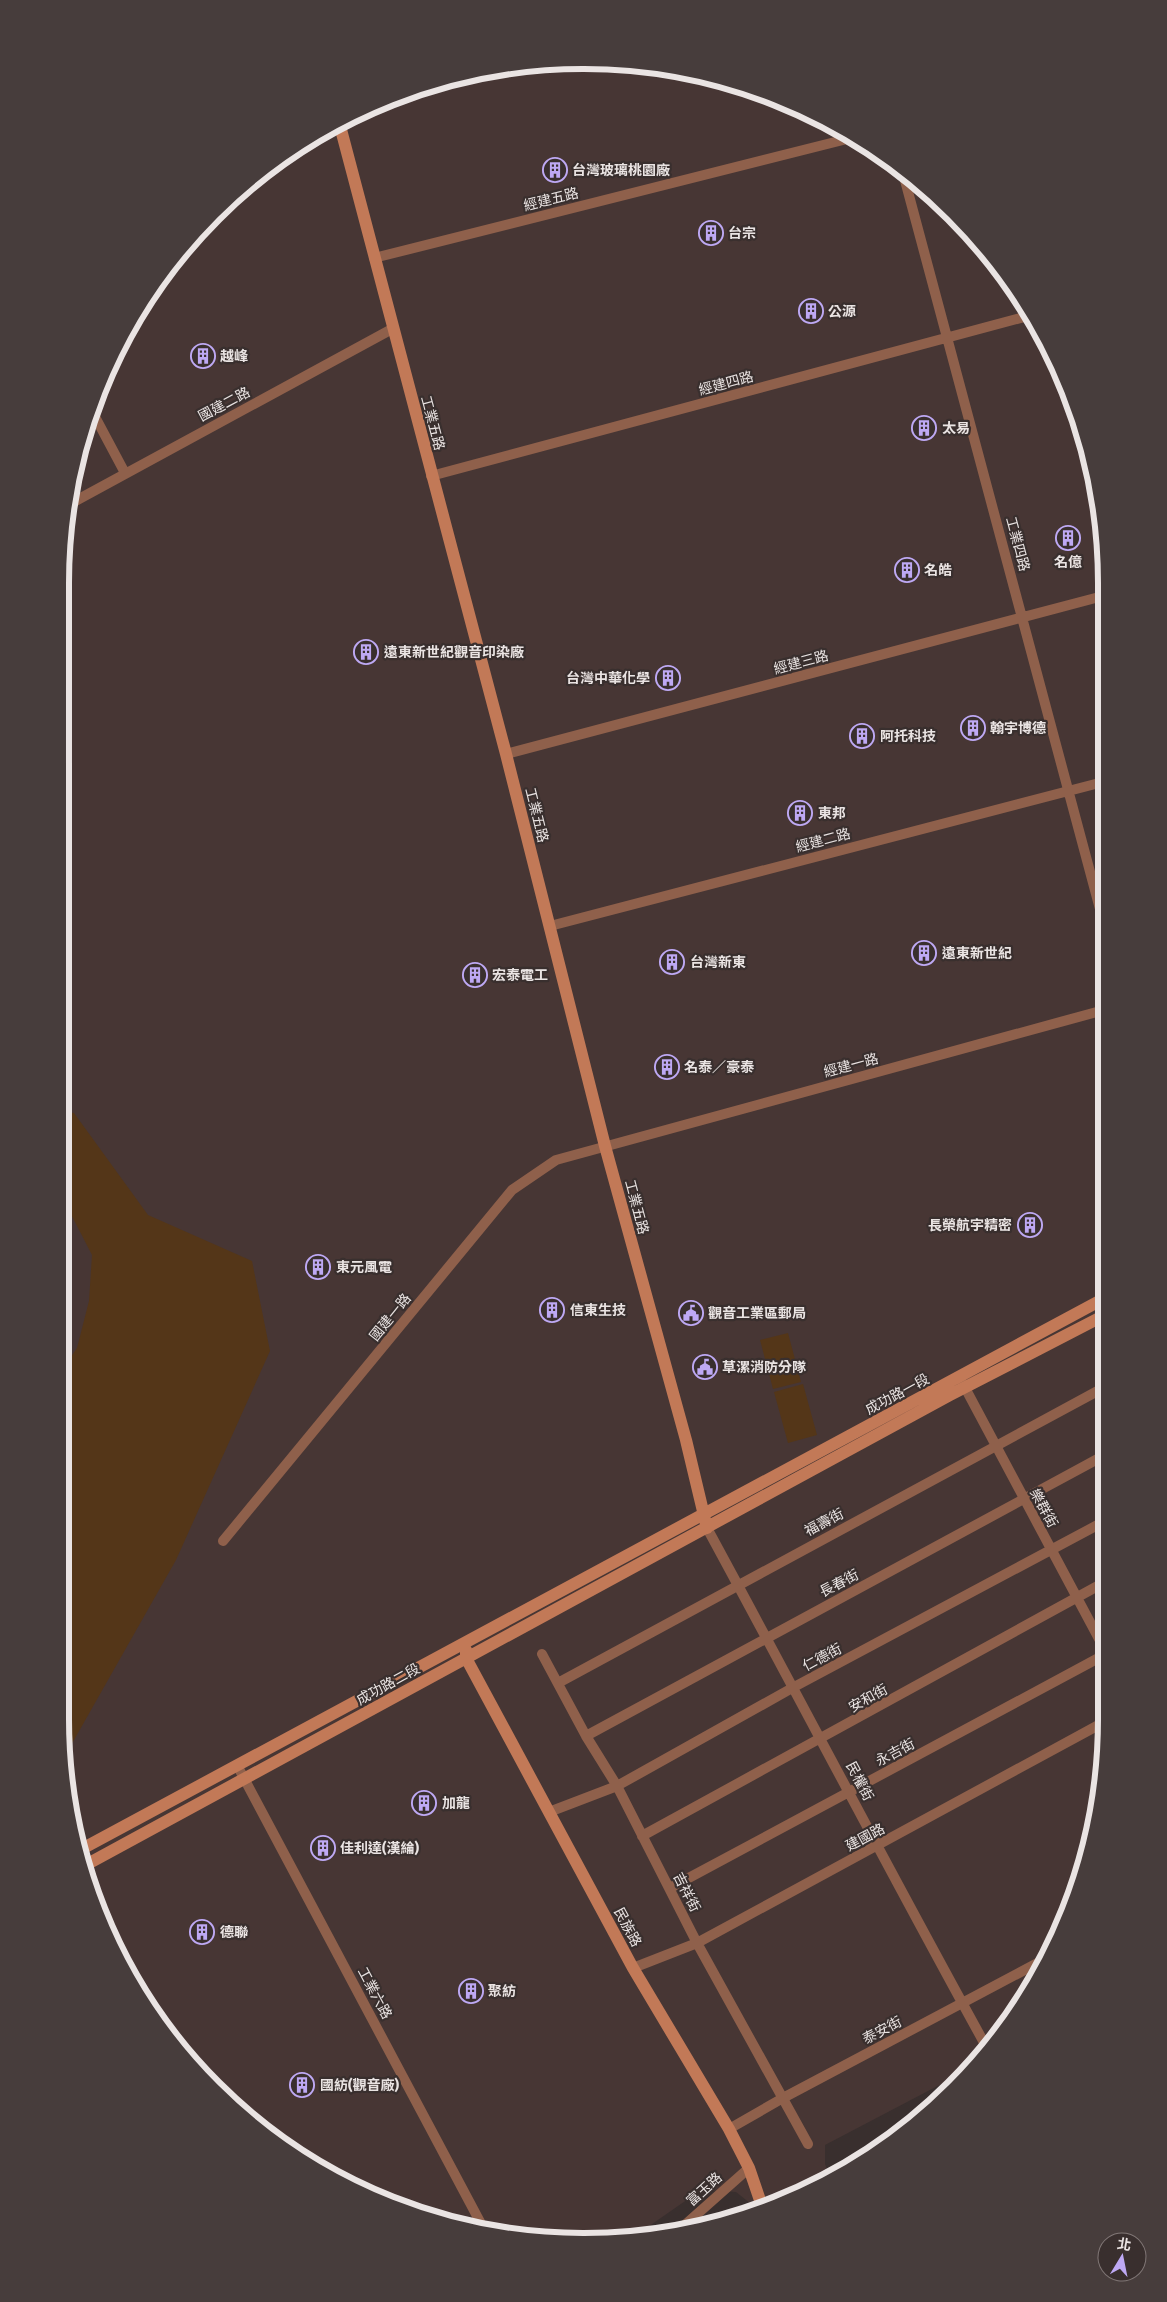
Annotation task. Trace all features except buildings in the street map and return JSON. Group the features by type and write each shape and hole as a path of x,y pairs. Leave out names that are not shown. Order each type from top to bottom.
{"street":[{"name":"工業五路","path":"341,130 392,329 506,754 605,1146 686,1440 702,1515 707,1528"},
{"name":"經建五路","path":"374,258 844,140"},
{"name":"工業四路","path":"905,182 1098,902"},
{"name":"經建四路","path":"431,476 1023,317"},
{"name":"國建二路","path":"76,501 392,329"},
{"path":"96,418 125,473"},
{"name":"經建三路","path":"506,754 1098,597"},
{"name":"經建二路","path":"550,926 1098,783"},
{"name":"經建一路","path":"605,1146 1098,1012"},
{"name":"國建一路","path":"223,1541 512,1190 556,1160 605,1146"},
{"name":"成功路一段","path":"707,1528 1098,1302"},
{"name":"成功路一段","path":"702,1515 962,1382 1098,1318"},
{"name":"樂群街","path":"962,1382 1098,1638"},
{"name":"福壽街","path":"558,1683 1098,1391"},
{"name":"長春街","path":"586,1736 767,1637 1024,1501 1098,1459"},
{"name":"成功路二段","path":"85,1848 702,1515"},
{"name":"仁德街","path":"549,1812 617,1786 794,1687 1098,1525"},
{"name":"成功路二段","path":"89,1862 246,1780 466,1658 707,1528"},
{"name":"民權街","path":"707,1528 984,2042"},
{"name":"安和街","path":"642,1836 821,1740 1098,1586"},
{"path":"466,1643 466,1658"},
{"name":"吉祥街","path":"542,1654 586,1736 617,1786 698,1943 808,2144"},
{"name":"永吉街","path":"670,1888 1098,1657"},
{"name":"民族路","path":"466,1658 633,1968 729,2129 749,2168 760,2202"},
{"name":"建國路","path":"633,1968 698,1943 1098,1726"},
{"name":"工業六路","path":"238,1767 481,2223"},
{"name":"泰安街","path":"729,2129 783,2098 1035,1965"},
{"name":"富玉路","path":"688,2222 749,2168"}],"shaded area":[{"path":"584,69 651,73 717,86 749,96 811,122 841,138 897,175 923,196 971,244 992,270 1029,326 1045,356 1071,418 1081,450 1094,516 1097,550 1098,1718 1094,1786 1081,1852 1059,1915 1029,1976 992,2032 971,2058 949,2080 825,2145 825,2164 828,2171 780,2194 752,2205 736,2192 701,2190 644,2230 584,2233 516,2229 450,2216 387,2194 326,2164 270,2127 244,2106 196,2058 156,2004 122,1946 96,1884 86,1852 73,1786 70,1752 69,584 73,516 86,450 108,387 138,326 175,270 196,244 244,196 270,175 326,138 387,108 450,86 516,73 550,70"},
{"path":"69,1112 74,1113 148,1215 252,1261 270,1351 176,1560 70,1746 69,1360 77,1348 89,1301 92,1255 69,1210"},
{"path":"788,1333 801,1382 773,1389 760,1340"},
{"path":"803,1384 817,1435 788,1443 774,1392"}],"place":[{"name":"台灣玻璃桃園廠","path":"555,170"},
{"name":"台宗","path":"711,233"},
{"name":"公源","path":"811,311"},
{"name":"越峰","path":"203,356"},
{"name":"太易","path":"924,428"},
{"name":"名億","path":"1068,538"},
{"name":"名皓","path":"907,570"},
{"name":"遠東新世紀觀音印染廠","path":"366,652"},
{"name":"台灣中華化學","path":"668,678"},
{"name":"翰宇博德","path":"973,728"},
{"name":"阿托科技","path":"862,736"},
{"name":"東邦","path":"800,813"},
{"name":"遠東新世紀","path":"924,953"},
{"name":"台灣新東","path":"672,962"},
{"name":"宏泰電工","path":"475,975"},
{"name":"名泰／豪泰","path":"667,1067"},
{"name":"長榮航宇精密","path":"1030,1225"},
{"name":"東元風電","path":"318,1267"},
{"name":"信東生技","path":"552,1310"},
{"name":"觀音工業區郵局","path":"691,1313"},
{"name":"草漯消防分隊","path":"705,1367"},
{"name":"加龍","path":"424,1803"},
{"name":"佳利達(漢綸)","path":"323,1848"},
{"name":"德聯","path":"202,1932"},
{"name":"聚紡","path":"471,1991"},
{"name":"國紡(觀音廠)","path":"302,2085"}]}
